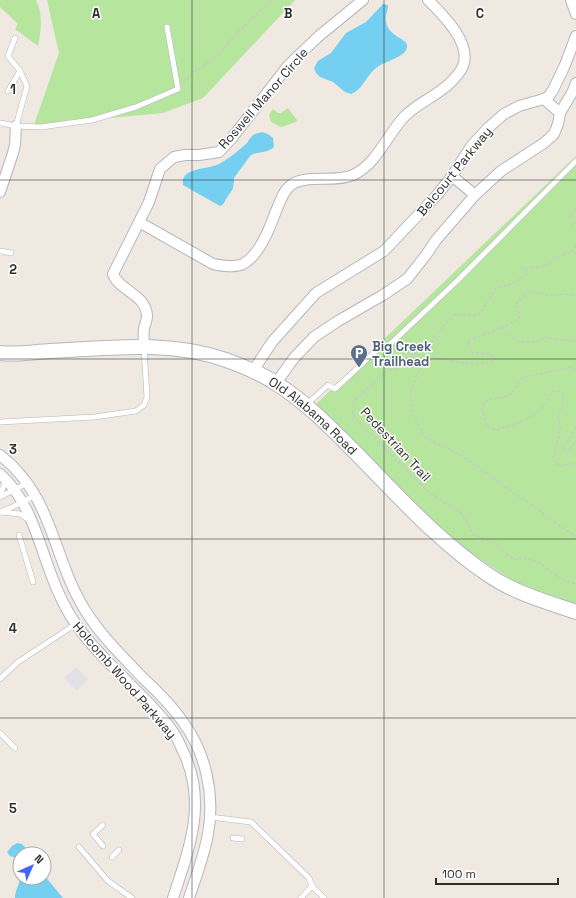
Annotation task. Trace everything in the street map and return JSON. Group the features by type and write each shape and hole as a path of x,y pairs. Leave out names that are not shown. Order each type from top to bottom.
{"main road":[{"name":"Old Alabama Road","path":"0,353 144,347 167,348 212,356 253,371 276,383 306,405 443,539 491,577 517,590 576,612"}],"street":[{"name":"Roswell Manor Circle","path":"144,347 144,329 147,316 145,307 139,299 114,277 113,274 149,202 160,169 174,158 185,155 199,155 218,152 232,138 298,55 363,0"},
{"path":"139,222 213,264 225,267 242,264 258,249 286,189 299,181 344,178 359,172 370,162 404,117 450,83 463,67 465,55 454,28 428,0"},
{"path":"571,0 576,14"},
{"path":"560,113 544,99 553,90 573,52 576,36"},
{"path":"276,383 294,358 314,337 338,321 384,295 406,279 426,255 436,240 475,194 501,171 554,134 560,113 576,83"},
{"name":"Belcourt Parkway","path":"253,371 272,342 316,293 384,251 437,195 452,176 472,145 489,127 504,114 519,106 544,99"},
{"path":"0,192 15,145 16,126"},
{"path":"452,176 475,194"},
{"name":"Holcomb Wood Parkway","path":"0,455 19,472 35,495 44,512 71,582 85,610 104,636 173,709 191,733 196,744 206,772 209,787 210,817 204,852 189,898"},
{"name":"Holcomb Wood Parkway","path":"3,477 15,490 23,502 33,523 64,606 98,652 150,704 174,733 188,761 195,791 195,815 191,840 173,898"}],"lane":[{"path":"0,123 16,126 41,127 92,120 136,107 178,89 167,27"},
{"path":"15,38 8,56 20,71 27,86 16,126"},
{"path":"8,91 20,71"},
{"path":"306,405 328,385 334,390 378,349 385,349 457,281 576,161"},
{"path":"0,251 11,253"},
{"path":"0,422 94,417 131,413 141,409 147,397 144,347"},
{"path":"0,496 3,477"},
{"path":"0,496 27,483"},
{"path":"1,512 35,495"},
{"path":"1,512 20,514 33,523"},
{"path":"19,535 34,582"},
{"path":"0,679 18,662 76,624"},
{"path":"0,733 15,748"},
{"path":"210,817 251,822 309,878 312,886 324,898"},
{"path":"103,825 93,834 103,846"},
{"path":"233,838 242,839"},
{"path":"79,847 108,880 132,898"},
{"path":"112,858 119,850"},
{"path":"301,898 312,886"}],"path":[{"path":"178,89 192,74 218,55 250,20 272,0"},
{"path":"576,208 569,217 571,225 576,222"},
{"name":"Pedestrian Trail","path":"576,245 572,252 566,253 543,266 529,267 524,270 527,271 526,275 518,281 496,288 478,316 454,315 436,335 428,348 426,345 414,354 406,364 388,370 353,402 352,409 355,418 426,490 461,513 468,522 472,534 495,542 507,554 516,560 520,558 538,562 563,580 576,584"},
{"path":"397,351 463,364 489,363 495,361 493,355 471,352 468,342 518,318 519,314 516,304 528,291 550,295 576,295"},
{"path":"502,327 519,342 537,342 545,337 576,341"},
{"path":"425,357 410,394 414,416 423,434 432,441 461,455 576,537"},
{"path":"576,370 568,367 556,371 524,377 512,393 498,399 493,398 485,402 482,408 487,426 496,430 530,418 545,405 554,391 563,394 563,402 558,419 561,426 553,459 556,464 562,466 576,463"},
{"path":"576,427 563,448 567,453 576,441"}],"shaded area":[{"path":"76,667 88,679 77,691 64,678"}],"green space":[{"path":"0,0 36,0 40,11 41,29 38,46 15,29 18,24 0,7"},
{"path":"47,0 295,0 203,98 163,113 34,125 59,53"},
{"path":"288,108 297,120 296,122 281,127 271,122 269,115 273,109 278,113 281,113"},
{"path":"576,156 576,607 532,593 468,551 396,488 314,406"}],"water":[{"path":"383,4 388,5 386,19 387,26 393,33 406,43 407,49 401,55 375,69 359,89 351,94 345,92 333,82 320,77 314,68 318,61 331,53 346,33 366,22"},
{"path":"262,132 273,138 274,147 268,151 251,155 234,178 232,190 222,205 220,206 183,185 183,179 190,172 219,164 240,149 256,133"},
{"path":"17,843 24,846 12,846"},
{"path":"12,846 12,857 7,852"},
{"path":"52,885 63,898 15,898 18,886 52,886"}],"place":[{"name":"Big Creek Trailhead","path":"359,368"}]}
